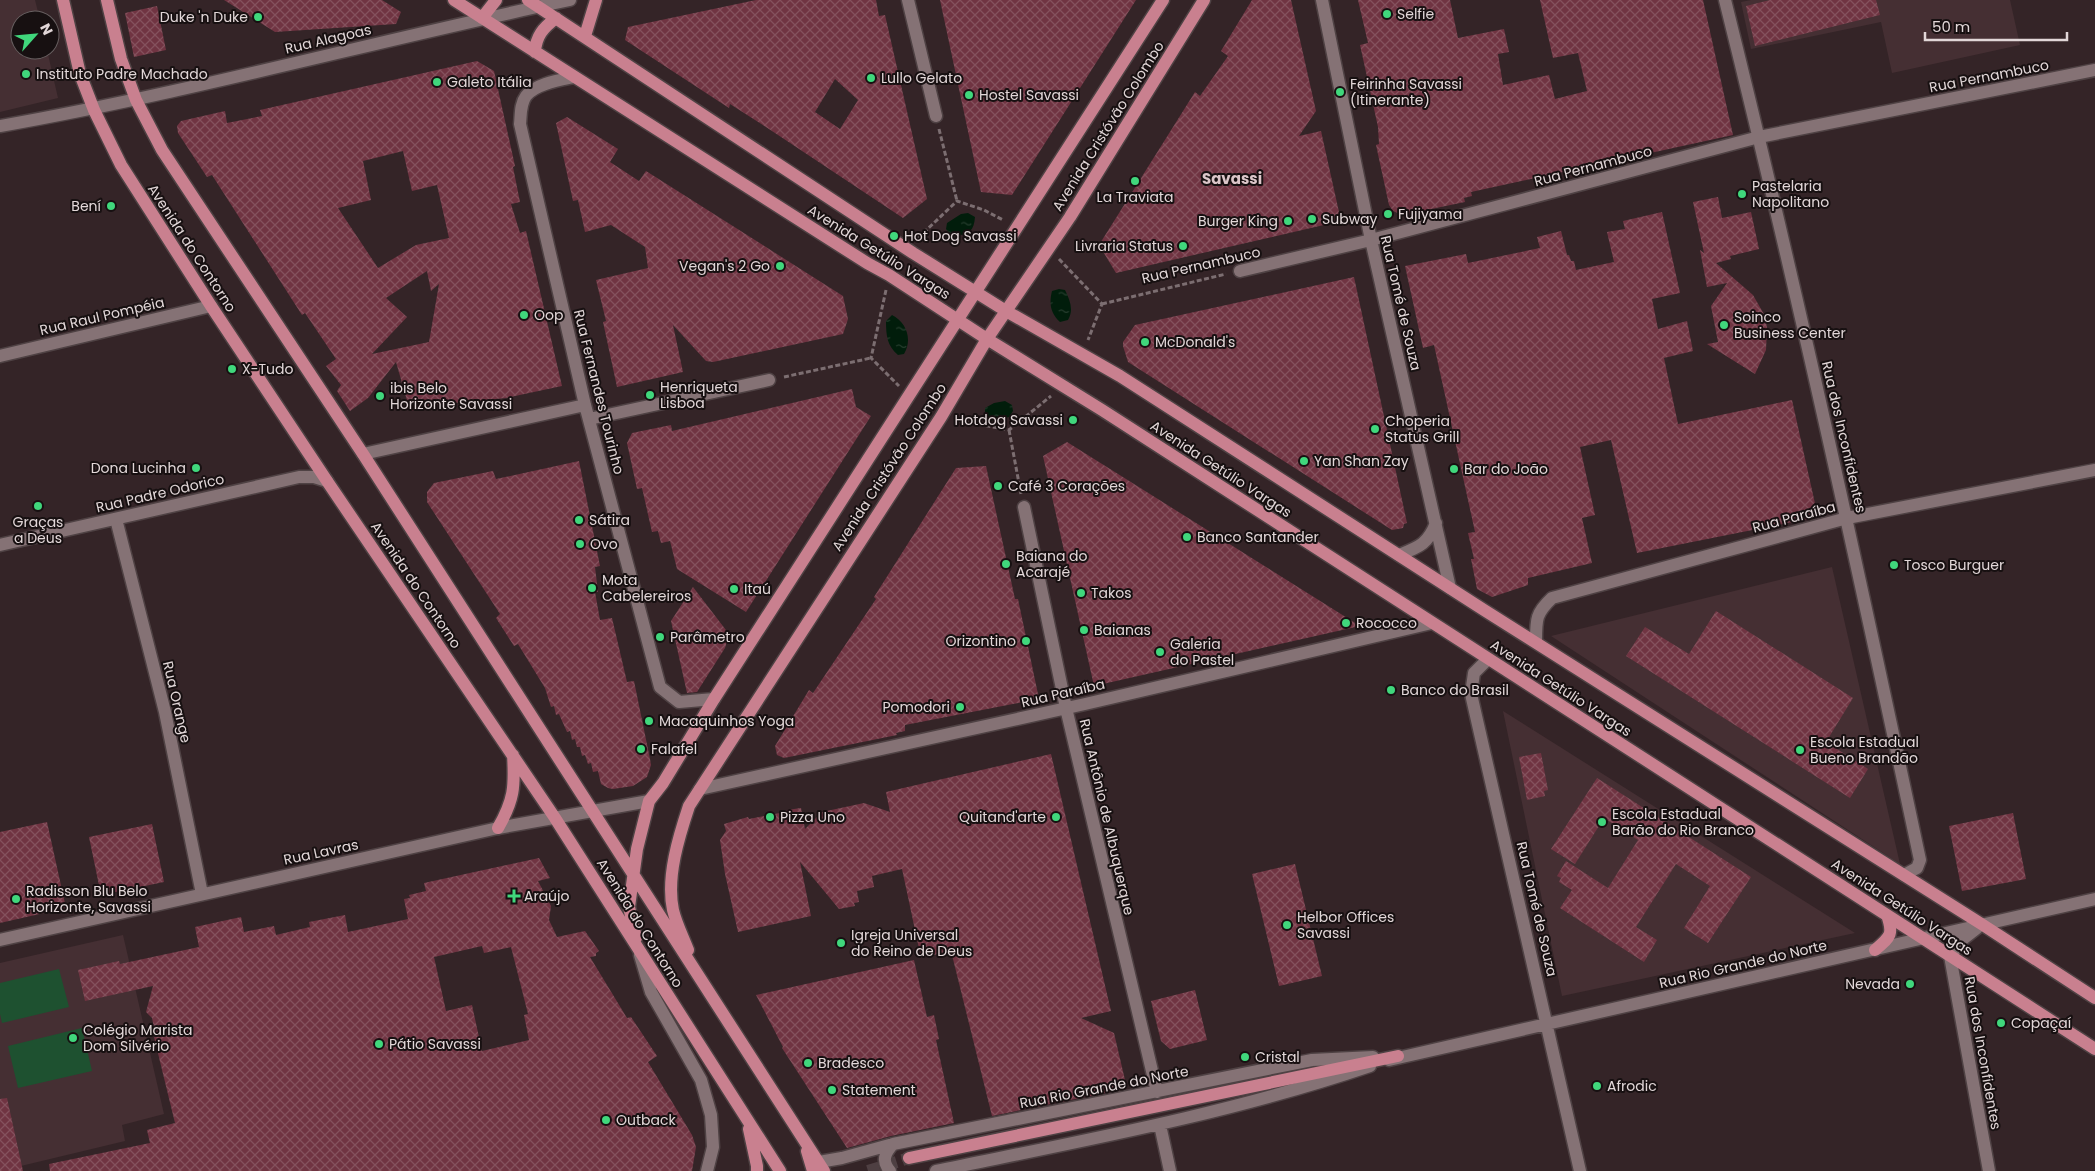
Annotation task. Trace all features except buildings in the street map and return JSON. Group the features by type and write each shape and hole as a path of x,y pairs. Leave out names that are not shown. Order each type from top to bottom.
{"main road":[{"name":"Avenida do Contorno","path":"62,0 80,74 94,110 121,165 211,306 327,481 555,818 780,1171"},
{"name":"Avenida do Contorno","path":"107,0 121,59 136,100 162,150 363,454 594,811 632,876 804,1139 818,1168"},
{"name":"Avenida Getúlio Vargas","path":"454,0 1063,386 2095,1049"},
{"path":"482,18 496,0"},
{"path":"585,36 596,0"},
{"name":"Avenida Cristóvão Colombo","path":"638,948 629,907 632,876 649,801 663,783 714,699 888,430 956,319 1018,227 1163,0"},
{"name":"Avenida Cristóvão Colombo","path":"694,969 673,909 672,879 677,842 689,806 941,417 987,339 1049,248 1204,0"},
{"name":"Avenida Getúlio Vargas","path":"534,3 907,249 1006,311 1120,376 2095,998"},
{"path":"535,52 536,40 541,31 556,18"},
{"path":"498,828 510,808 514,782 513,755"},
{"path":"1876,950 1890,935 1891,928 1887,915"},
{"path":"909,1158 1398,1056"},
{"path":"747,1122 757,1171"}],"street":[{"name":"Rua Alagoas","path":"0,126 94,110 482,18 534,3 570,0"},
{"path":"908,0 936,116"},
{"name":"Rua Tomé de Souza","path":"1322,0 1371,240 1450,588"},
{"name":"Rua dos Inconfidentes","path":"1725,0 1759,137 1847,518 1920,860 1917,868 1904,875"},
{"name":"Rua Pernambuco","path":"1240,271 1371,240 1759,137 2095,70"},
{"name":"Rua Fernandes Tourinho","path":"574,77 548,83 526,96 521,106 520,124 585,405 660,687 679,702 714,699"},
{"name":"Rua Raul Pompéia","path":"0,356 211,306"},
{"path":"589,419 769,380"},
{"path":"363,454 585,405"},
{"name":"Rua Paraíba","path":"1536,641 1536,620 1541,608 1552,598 1847,518 2095,470"},
{"name":"Rua Padre Odorico","path":"0,544 299,477 314,477 327,481"},
{"name":"Rua Antônio de Albuquerque","path":"1024,507 1066,708 1157,1092"},
{"name":"Rua Orange","path":"116,519 165,712 202,894"},
{"path":"1399,555 1420,546 1431,536 1436,523"},
{"name":"Rua Paraíba","path":"700,789 1066,708 1432,623"},
{"name":"Rua Tomé de Souza","path":"1488,659 1474,673 1471,694 1548,1023 1580,1171"},
{"name":"Rua Lavras","path":"0,940 498,828 649,801"},
{"name":"Rua Rio Grande do Norte","path":"936,1171 1160,1124 1318,1084 1398,1056 2095,900"},
{"path":"1950,956 1963,939 1983,925"},
{"path":"638,948 651,992 701,1080 711,1115 713,1147 707,1171"},
{"name":"Rua dos Inconfidentes","path":"1950,956 1989,1171"},
{"name":"Rua Rio Grande do Norte","path":"818,1168 893,1144 1312,1060 1398,1056"},
{"path":"1160,1124 1170,1171"},
{"path":"885,1170 885,1155 893,1144"}],"path":[{"path":"936,116 957,201"},
{"path":"957,201 984,210 1018,227"},
{"path":"907,249 957,201"},
{"path":"1049,248 1102,304 1082,354"},
{"name":"Rua Pernambuco","path":"1102,304 1240,271"},
{"path":"871,358 889,275"},
{"path":"769,380 871,358"},
{"path":"871,358 908,396"},
{"path":"1010,430 1063,386"},
{"path":"941,417 1010,430"},
{"path":"1010,430 1024,507"}],"shaded area":[{"name":"Instituto Padre Machado","path":"0,0 35,0 38,10 10,10 10,60 49,60 58,98 0,112"},
{"path":"1751,0 2010,0 2020,45 1892,73 1881,22 1751,49 1741,2"},
{"name":"Escola Estadual Bueno Brandão","path":"1832,567 1900,864 1551,636"},
{"name":"Escola Estadual Barão do Rio Branco","path":"1503,711 1855,933 1562,996"},
{"name":"Colégio Marista Dom Silvério","path":"123,935 164,1114 122,1125 125,1141 0,1171 0,963"}],"green space":[{"path":"59,969 69,1007 2,1023 0,1014 0,983"},
{"path":"82,1028 92,1071 18,1088 8,1046"}],"water":[{"path":"968,213 975,217 971,231 960,235 950,234 946,229 947,223 961,214"},
{"path":"1065,290 1071,309 1068,320 1060,322 1052,311 1051,304 1052,291"},
{"path":"892,315 901,322 907,332 908,343 904,354 898,355 891,348 888,340 886,321"},
{"path":"1005,401 1012,405 1013,411 1009,417 990,421 985,416 985,408 994,403"}],"tunnel":[{"path":"868,1171 909,1158"}],"place":[{"name":"Selfie","path":"1387,14"},
{"name":"Duke 'n Duke","path":"258,17"},
{"name":"Instituto Padre Machado","path":"26,74"},
{"name":"Lullo Gelato","path":"871,78"},
{"name":"Galeto Itália","path":"437,82"},
{"name":"Feirinha Savassi (Itinerante)","path":"1340,92"},
{"name":"Hostel Savassi","path":"969,95"},
{"name":"La Traviata","path":"1135,181"},
{"name":"Pastelaria Napolitano","path":"1742,194"},
{"name":"Bení","path":"111,206"},
{"name":"Fujiyama","path":"1388,214"},
{"name":"Subway","path":"1312,219"},
{"name":"Burger King","path":"1288,221"},
{"name":"Hot Dog Savassi","path":"894,236"},
{"name":"Livraria Status","path":"1183,246"},
{"name":"Vegan's 2 Go","path":"780,266"},
{"name":"Oop","path":"524,315"},
{"name":"Soinco Business Center","path":"1724,325"},
{"name":"McDonald's","path":"1145,342"},
{"name":"X-Tudo","path":"232,369"},
{"name":"Henriqueta Lisboa","path":"650,395"},
{"name":"ibis Belo Horizonte Savassi","path":"380,396"},
{"name":"Hotdog Savassi","path":"1073,420"},
{"name":"Choperia Status Grill","path":"1375,429"},
{"name":"Yan Shan Zay","path":"1304,461"},
{"name":"Dona Lucinha","path":"196,468"},
{"name":"Bar do João","path":"1454,469"},
{"name":"Café 3 Corações","path":"998,486"},
{"name":"Graças a Deus","path":"38,506"},
{"name":"Sátira","path":"579,520"},
{"name":"Banco Santander","path":"1187,537"},
{"name":"Ovo","path":"580,544"},
{"name":"Baiana do Acarajé","path":"1006,564"},
{"name":"Tosco Burguer","path":"1894,565"},
{"name":"Mota Cabelereiros","path":"592,588"},
{"name":"Itaú","path":"734,589"},
{"name":"Takos","path":"1081,593"},
{"name":"Rococco","path":"1346,623"},
{"name":"Baianas","path":"1084,630"},
{"name":"Parâmetro","path":"660,637"},
{"name":"Orizontino","path":"1026,641"},
{"name":"Galeria do Pastel","path":"1160,652"},
{"name":"Banco do Brasil","path":"1391,690"},
{"name":"Pomodori","path":"960,707"},
{"name":"Macaquinhos Yoga","path":"649,721"},
{"name":"Falafel","path":"641,749"},
{"name":"Escola Estadual Bueno Brandão","path":"1800,750"},
{"name":"Pizza Uno","path":"770,817"},
{"name":"Quitand'arte","path":"1056,817"},
{"name":"Escola Estadual Barão do Rio Branco","path":"1602,822"},
{"name":"Araújo","path":"514,896"},
{"name":"Radisson Blu Belo Horizonte, Savassi","path":"16,899"},
{"name":"Helbor Offices Savassi","path":"1287,925"},
{"name":"Igreja Universal do Reino de Deus","path":"841,943"},
{"name":"Nevada","path":"1910,984"},
{"name":"Copaçaí","path":"2001,1023"},
{"name":"Colégio Marista Dom Silvério","path":"73,1038"},
{"name":"Pátio Savassi","path":"379,1044"},
{"name":"Cristal","path":"1245,1057"},
{"name":"Bradesco","path":"808,1063"},
{"name":"Afrodic","path":"1597,1086"},
{"name":"Statement","path":"832,1090"},
{"name":"Outback","path":"606,1120"}],"district":[{"name":"Savassi","path":"1232,179"}]}
